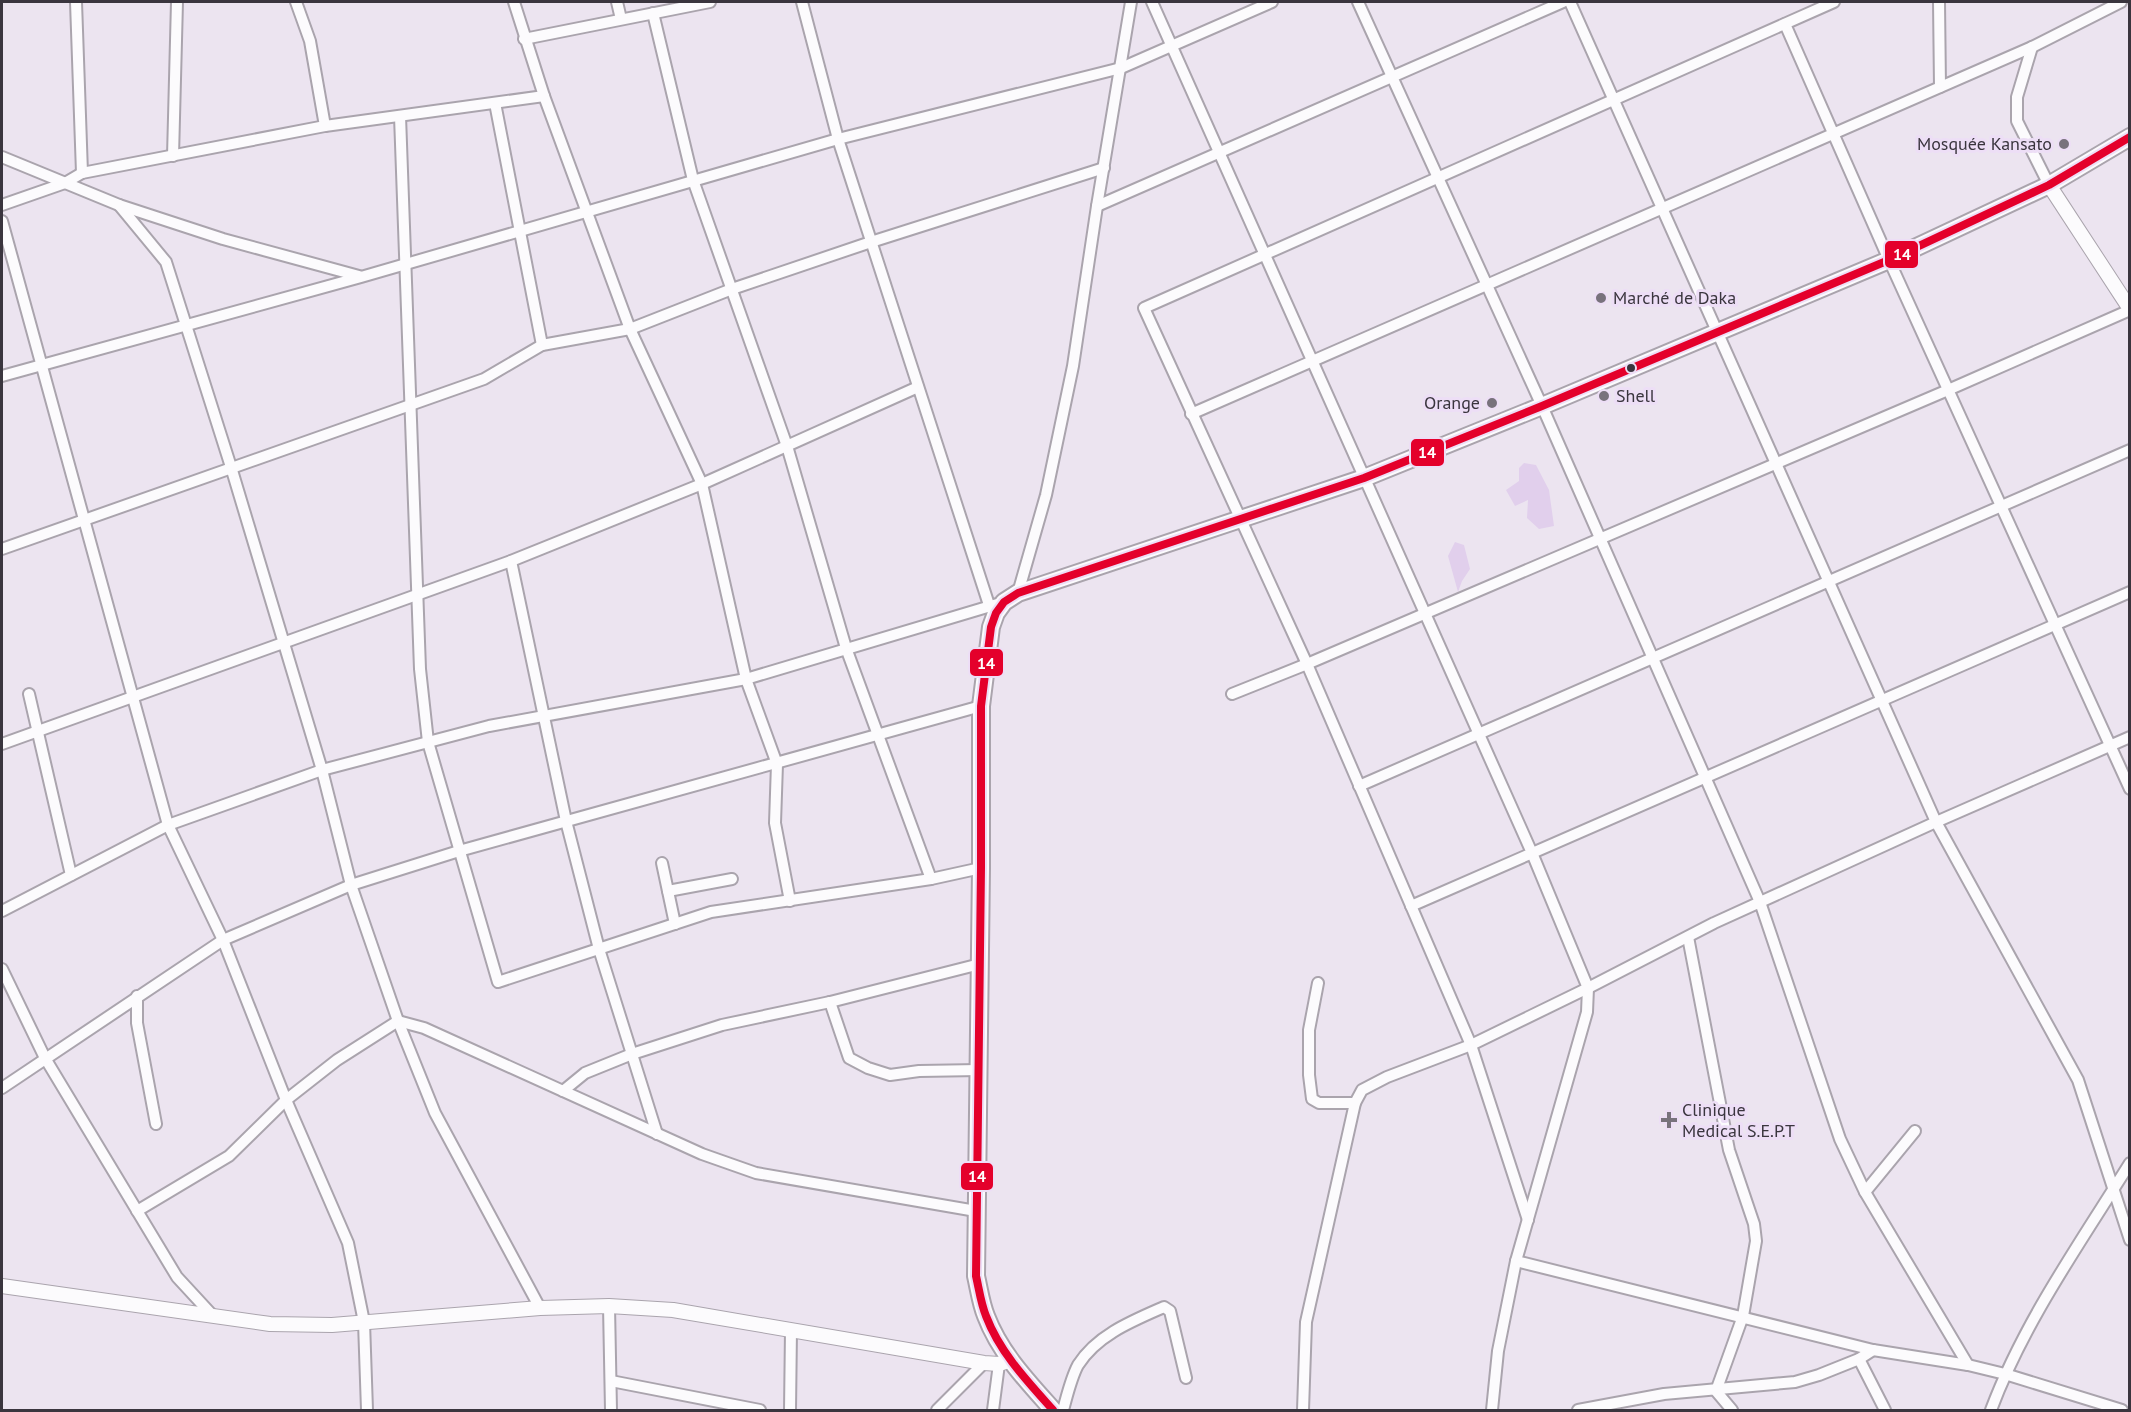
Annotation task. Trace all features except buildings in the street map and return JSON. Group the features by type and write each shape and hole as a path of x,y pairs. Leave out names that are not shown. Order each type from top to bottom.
{"main road":[{"path":"1053,1410 1005,1362 986,1316 976,1276 981,706 991,627 1003,600 1364,478 1542,406 1889,260 2049,185 2130,137"}],"street":[{"path":"76,2 82,173"},
{"path":"173,156 177,2"},
{"path":"296,2 310,41 325,126"},
{"path":"514,2 544,96 630,329 702,484 746,679 777,764 775,822 790,901"},
{"path":"617,2 621,20"},
{"path":"524,39 710,2"},
{"path":"802,2 838,139 918,387 1003,600"},
{"path":"1003,600 1046,495 1073,366 1131,2"},
{"path":"1152,2 1532,853 1588,988 1587,1012 1516,1261 1498,1351 1492,1410"},
{"path":"2,376 361,277 838,139 1121,68 1272,2"},
{"path":"1358,2 1542,406 1760,902 1840,1139 1865,1192 1968,1365"},
{"path":"1097,206 1563,2"},
{"path":"1570,2 1936,822 2078,1080 2130,1240"},
{"path":"1528,1220 1471,1045 1307,664 1144,308 1834,2"},
{"path":"1939,2 1940,87"},
{"path":"1191,414 2032,47 2121,2"},
{"path":"653,13 693,180 788,446 846,648 931,879"},
{"path":"1785,24 1889,260 2130,789"},
{"path":"1232,694 1600,539 2130,310 2049,185 2016,122 2017,97 2032,47"},
{"path":"2,205 65,183 82,173 325,126 544,96"},
{"path":"495,102 542,345"},
{"path":"400,116 420,669 428,742 498,982 711,912 931,879 981,868"},
{"path":"2,157 118,205 223,239 361,277"},
{"path":"2,549 484,378 542,345 630,329 732,289 1104,168"},
{"path":"118,205 166,262 284,642 322,770 351,885 398,1021 435,1113 540,1308"},
{"path":"2,221 168,825 223,940 286,1100 348,1243 364,1322 366,1410"},
{"path":"2,744 511,561 702,484 918,387"},
{"path":"1359,786 2130,450"},
{"path":"511,561 566,821 599,949 657,1134"},
{"path":"1411,906 2130,592"},
{"path":"2,911 168,825 322,770 489,726 746,679 1003,600"},
{"path":"29,694 71,875"},
{"path":"2,1088 223,940 351,885 459,850 981,706"},
{"path":"1303,1410 1306,1322 1355,1103 1362,1090 1387,1077 1471,1045 1760,902 2130,737"},
{"path":"662,863 675,924"},
{"path":"668,891 732,879"},
{"path":"1688,937 1730,1150 1754,1224 1756,1241 1743,1316 1716,1390"},
{"path":"563,1091 585,1073 632,1054 722,1025 830,1002 980,964"},
{"path":"2,969 45,1058 177,1277 213,1316"},
{"path":"1318,983 1309,1030 1309,1075 1312,1099 1319,1103 1355,1103"},
{"path":"137,996 137,1023 156,1124"},
{"path":"830,1002 849,1058 868,1068 891,1074 979,1070"},
{"path":"137,1211 229,1156 286,1100 337,1060 398,1021 424,1029 702,1154 756,1173 976,1211"},
{"path":"1865,1192 1915,1131"},
{"path":"1991,1410 2005,1374 2043,1303 2130,1163"},
{"path":"1516,1261 1873,1350 1968,1365 2005,1374 2122,1410"},
{"path":"2,1286 270,1324 332,1325 540,1308 609,1306 673,1310 984,1363 1005,1362 993,1410"},
{"path":"609,1306 611,1410"},
{"path":"1063,1410 1077,1367 1086,1354 1106,1336 1164,1307 1170,1311 1186,1378"},
{"path":"790,1410 791,1330"},
{"path":"1578,1410 1610,1408 1664,1394 1795,1382 1820,1376 1859,1359 1873,1350"},
{"path":"1859,1359 1885,1410"},
{"path":"937,1410 984,1363"},
{"path":"610,1381 760,1410"},
{"path":"1716,1390 1732,1410"}],"shaded area":[{"path":"1524,463 1536,465 1549,490 1554,526 1539,529 1527,518 1528,500 1515,506 1506,490 1519,481 1519,468"},
{"path":"1455,542 1464,545 1470,569 1458,592 1448,556"}],"transit line":[{"name":"14","path":"1053,1410 1015,1366 992,1330 981,1301 976,1276 981,706 991,627 996,613 1004,602 1018,593 1364,478 1542,406 1889,260 2049,185 2130,137"}],"place":[{"name":"Mosquée Kansato","path":"2064,144"},
{"name":"Marché de Daka","path":"1601,298"},
{"name":"Shell","path":"1604,396"},
{"name":"Orange","path":"1492,403"},
{"name":"Clinique Medical S.E.P.T","path":"1669,1120"}]}
